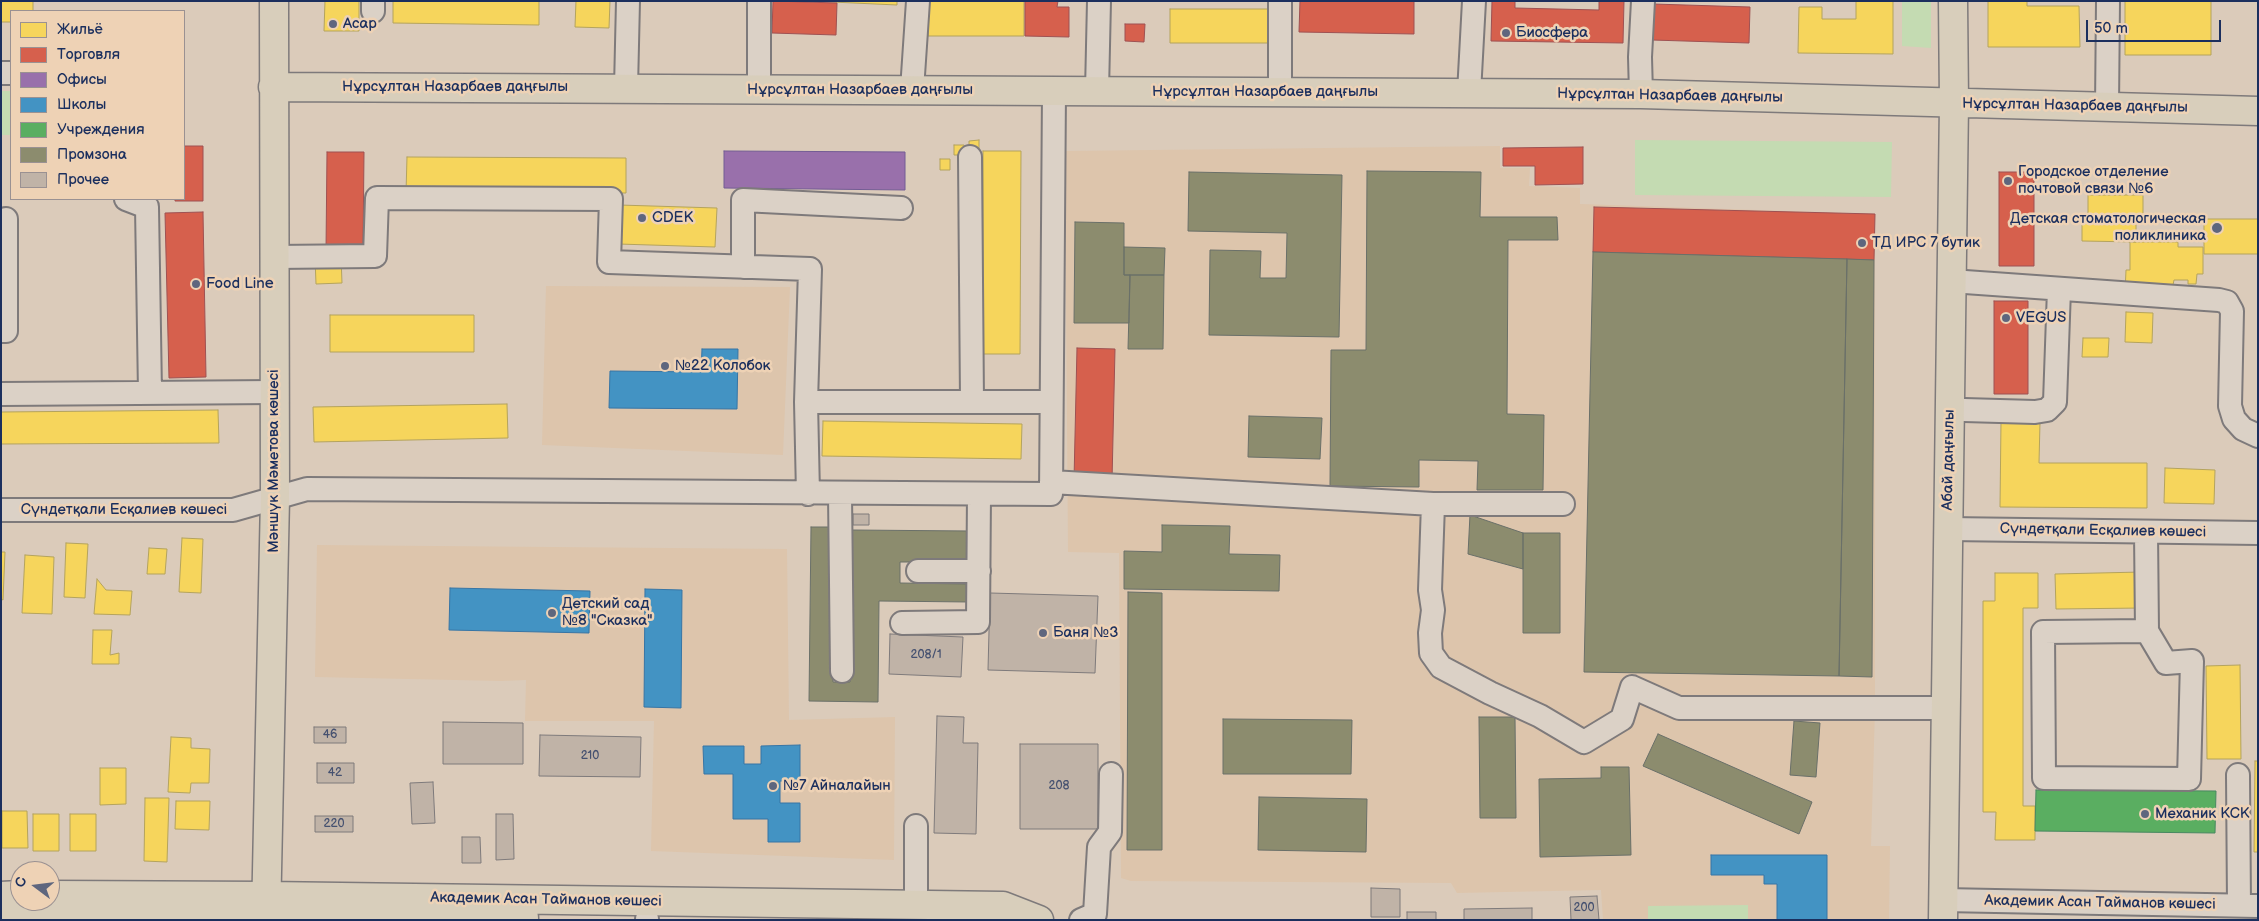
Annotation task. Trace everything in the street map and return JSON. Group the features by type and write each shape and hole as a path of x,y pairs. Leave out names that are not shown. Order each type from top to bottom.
{"main road":[{"name":"Мәншүк Мәметова көшесі","path":"267,911 275,498 274,1"},
{"name":"Абай даңғылы","path":"1943,910 1954,103 1953,1"},
{"name":"Нұрсұлтан Назарбаев даңғылы","path":"273,86 1641,94 2258,111"},
{"name":"Академик Асан Тайманов көшесі","path":"60,897 267,911 916,904 1003,906 1039,920"},
{"name":"Академик Асан Тайманов көшесі","path":"60,908 678,920"}],"street":[{"path":"626,88 628,1"},
{"path":"759,89 760,1"},
{"path":"912,90 918,1"},
{"path":"1097,91 1099,1"},
{"path":"1280,1 1280,92"},
{"path":"1470,93 1474,1"},
{"path":"1641,94 1642,1"},
{"path":"2107,107 2108,1"},
{"path":"1054,91 1050,402 1051,482 1433,504 1563,504"},
{"path":"970,157 972,402"},
{"path":"274,257 376,256 377,198 610,199 609,262 810,269 806,402 808,494"},
{"path":"129,200 147,207 150,393"},
{"path":"743,267 743,200 901,208"},
{"path":"1,331 6,331 6,219"},
{"path":"1965,282 2227,302 2232,311 2230,406 2234,419 2243,429 2258,436"},
{"path":"1964,410 2035,412 2047,410 2055,402 2059,289"},
{"path":"1,394 274,392"},
{"path":"806,402 1050,402"},
{"name":"Сүндетқали Есқалиев көшесі","path":"1,510 233,510 307,489 808,494 1051,494 1051,482"},
{"path":"840,494 842,671"},
{"path":"902,623 978,622 979,494"},
{"path":"1433,504 1431,653 1442,667 1490,694 1540,716 1584,742 1622,719 1632,687 1679,708 1946,708"},
{"name":"Сүндетқали Есқалиев көшесі","path":"1948,529 2258,533"},
{"path":"2146,532 2147,630 2166,663 2192,661 2190,779 2044,778 2043,632 2147,630"},
{"path":"918,571 979,571"},
{"path":"1081,920 1095,914 1099,847 1110,832 1111,774"},
{"path":"2238,775 2249,906"},
{"path":"916,826 916,904"},
{"name":"Академик Асан Тайманов көшесі","path":"1943,910 2249,906"}],"shaded area":[{"path":"1500,146 1500,168 1530,168 1529,186 1580,188 1580,204 1875,214 1875,709 1871,846 1890,846 1889,920 1603,920 1601,890 1457,893 1451,883 1131,881 1121,878 1119,553 1068,552 1065,151"},
{"name":"№22 Колобок","path":"546,286 790,287 783,455 542,445"},
{"name":"Детский сад №8 \"Сказка\"","path":"317,545 787,549 789,720 895,717 894,860 651,851 654,721 525,721 526,680 315,677"}],"green space":[{"path":"1902,1 1931,1 1931,48 1902,46"},
{"path":"1,91 10,91 10,135 1,135"},
{"path":"1635,140 1892,142 1891,197 1635,195"},
{"path":"1748,905 1748,920 1648,920 1648,906"}],"building: Жильё":[{"path":"1,1 33,1 33,10 10,10 10,22 1,22"},
{"path":"325,1 359,1 359,31 324,31"},
{"path":"393,1 539,1 539,25 393,23"},
{"path":"576,1 610,1 609,28 575,27"},
{"path":"810,1 897,1 897,5"},
{"path":"928,1 1024,1 1024,36 928,36"},
{"path":"1856,1 1893,1 1893,54 1798,53 1799,7 1822,7 1822,19 1856,19"},
{"path":"1988,1 2027,1 2027,6 2079,6 2080,47 1988,47"},
{"path":"2125,1 2211,1 2211,55 2125,55"},
{"path":"1170,9 1270,9 1270,43 1170,43"},
{"path":"979,140 979,151 969,151 969,141"},
{"path":"954,145 964,145 964,155 954,155"},
{"path":"983,151 1021,151 1020,354 983,354"},
{"path":"407,157 626,158 626,193 406,193"},
{"path":"940,159 950,159 950,170 940,170"},
{"path":"2088,195 2143,195 2143,220 2136,220 2136,242 2082,241 2082,223 2088,223"},
{"path":"619,205 717,208 715,247 618,244"},
{"path":"2204,219 2258,219 2258,254 2204,254"},
{"path":"2130,242 2178,242 2178,247 2203,247 2203,274 2197,274 2196,284 2188,284 2188,280 2174,280 2173,285 2146,284 2125,292 2126,270 2130,270"},
{"path":"341,257 342,283 316,284 315,258"},
{"path":"2126,312 2153,313 2152,343 2125,342"},
{"path":"330,315 474,315 474,352 330,352"},
{"path":"2083,338 2109,338 2108,357 2082,357"},
{"path":"507,404 508,438 314,442 313,407"},
{"path":"218,410 219,443 1,444 1,412"},
{"path":"823,421 1022,424 1021,459 822,456"},
{"path":"2001,422 2040,422 2039,463 2147,463 2147,508 2000,507"},
{"path":"2165,468 2215,470 2214,504 2164,503"},
{"path":"182,538 203,539 201,593 179,592"},
{"path":"66,543 88,544 85,598 64,597"},
{"path":"149,548 167,549 165,574 147,574"},
{"path":"1,552 5,552 3,600 1,599"},
{"path":"25,555 54,557 52,614 22,613"},
{"path":"2142,572 2143,608 2056,609 2055,574"},
{"path":"1995,573 2038,573 2038,608 2023,608 2023,806 2035,806 2035,840 1995,840 1996,812 1983,812 1983,601 1995,601"},
{"path":"97,579 106,590 132,591 130,615 94,614"},
{"path":"93,630 112,630 110,655 119,653 119,664 92,664"},
{"path":"2240,665 2241,759 2207,759 2206,666"},
{"path":"171,737 191,738 191,748 210,749 209,783 191,783 190,793 168,792"},
{"path":"2255,761 2258,761 2258,852 2254,852"},
{"path":"100,768 126,768 126,804 100,805"},
{"path":"145,798 169,798 167,862 144,861"},
{"path":"176,801 210,801 209,830 175,829"},
{"path":"2,811 27,811 28,848 2,848"},
{"path":"33,814 59,814 59,851 33,851"},
{"path":"70,814 96,814 96,851 70,851"}],"building: Торговля":[{"path":"773,1 837,3 836,35 772,33"},
{"path":"1025,1 1058,1 1057,7 1069,7 1069,37 1025,36"},
{"path":"1300,1 1414,1 1414,34 1299,32"},
{"path":"1492,1 1515,1 1515,8 1599,10 1599,1 1624,1 1623,43 1491,41"},
{"path":"1653,4 1750,7 1749,43 1652,40"},
{"path":"1125,24 1145,24 1144,42 1125,41"},
{"path":"185,146 203,146 203,201 175,201 185,200"},
{"path":"1583,147 1583,184 1535,185 1535,166 1503,166 1503,148"},
{"path":"327,152 364,152 363,250 326,250"},
{"path":"1999,172 2034,172 2034,266 1999,266"},
{"path":"1594,207 1875,214 1874,260 1593,252"},
{"path":"203,212 206,377 169,378 165,213"},
{"path":"1994,301 2028,301 2028,394 1994,394"},
{"path":"1077,348 1115,349 1112,481 1074,480"}],"building: Офисы":[{"path":"724,151 905,152 905,190 724,188"}],"building: Школы":[{"path":"702,349 738,349 737,409 609,408 610,371 701,372"},
{"path":"450,588 590,591 589,633 449,630"},
{"path":"645,589 682,590 681,708 644,707"},
{"path":"800,745 800,781 780,781 780,803 800,803 800,842 768,842 768,819 733,819 733,774 704,774 703,746 744,746 744,764 761,764 761,746"},
{"path":"1711,855 1827,855 1827,920 1777,920 1777,884 1764,884 1764,875 1711,875"}],"building: Учреждения":[{"path":"2036,790 2216,791 2215,833 2035,831"}],"building: Промзона":[{"path":"1367,171 1481,172 1480,217 1557,217 1558,240 1508,240 1507,414 1544,415 1543,490 1477,490 1478,461 1419,460 1419,487 1330,486 1331,350 1366,350"},
{"path":"1189,172 1342,175 1339,337 1209,335 1210,250 1261,251 1260,278 1286,278 1287,233 1188,231"},
{"path":"1075,222 1124,223 1124,275 1130,275 1129,323 1074,323"},
{"path":"1124,247 1165,248 1164,275 1124,275"},
{"path":"1593,252 1847,259 1839,676 1584,672"},
{"path":"1847,259 1874,260 1872,677 1839,676"},
{"path":"1130,275 1164,275 1163,349 1128,349"},
{"path":"1249,416 1322,418 1320,459 1248,457"},
{"path":"1470,515 1523,533 1523,569 1468,554"},
{"path":"1162,525 1230,526 1229,554 1280,555 1279,591 1124,589 1124,551 1162,552"},
{"path":"811,527 834,527 833,682 850,682 852,530 970,531 969,562 900,562 900,583 970,584 970,602 879,601 878,702 809,701"},
{"path":"1523,533 1560,533 1560,633 1523,633"},
{"path":"1128,592 1162,593 1162,850 1127,850"},
{"path":"1479,717 1515,717 1516,818 1480,818"},
{"path":"1223,719 1352,720 1351,774 1223,774"},
{"path":"1794,721 1820,723 1816,777 1790,775"},
{"path":"1658,734 1812,802 1799,834 1643,766"},
{"path":"1601,767 1629,767 1631,855 1540,857 1539,779 1601,778"},
{"path":"1259,797 1367,799 1366,852 1258,850"}],"building: Прочее":[{"path":"853,514 869,514 869,525 853,525"},
{"name":"Баня №3","path":"990,593 1098,596 1095,673 988,670"},
{"path":"890,634 963,637 961,677 889,674"},
{"path":"937,716 964,717 963,743 978,743 976,834 934,833"},
{"path":"443,722 523,723 523,764 443,764"},
{"path":"314,727 346,727 346,743 314,743"},
{"path":"540,735 641,737 640,777 539,776"},
{"path":"1020,744 1098,744 1098,829 1020,829"},
{"path":"317,763 354,763 354,783 317,783"},
{"path":"433,782 435,823 412,824 410,783"},
{"path":"496,814 513,814 514,859 496,860"},
{"path":"315,816 353,816 353,832 315,832"},
{"path":"462,837 480,837 481,863 462,863"},
{"path":"1371,888 1400,889 1400,917 1371,917"},
{"path":"1597,896 1599,920 1571,920 1570,897"},
{"path":"1532,908 1532,920 1464,920 1464,909"},
{"path":"1407,912 1436,912 1436,920 1407,920"}],"place":[{"name":"Асар","path":"333,24"},
{"name":"Биосфера","path":"1506,33"},
{"name":"Городское отделение почтовой связи №6","path":"2008,181"},
{"name":"CDEK","path":"642,218"},
{"name":"Детская стоматологическая поликлиника","path":"2217,228"},
{"name":"ТД ИРС 7 бутик","path":"1862,243"},
{"name":"Food Line","path":"196,284"},
{"name":"VEGUS","path":"2006,318"},
{"name":"№22 Колобок","path":"665,366"},
{"name":"Детский сад №8 \"Сказка\"","path":"552,613"},
{"name":"Баня №3","path":"1043,633"},
{"name":"№7 Айналайын","path":"773,786"},
{"name":"Механик КСК","path":"2145,814"}]}
